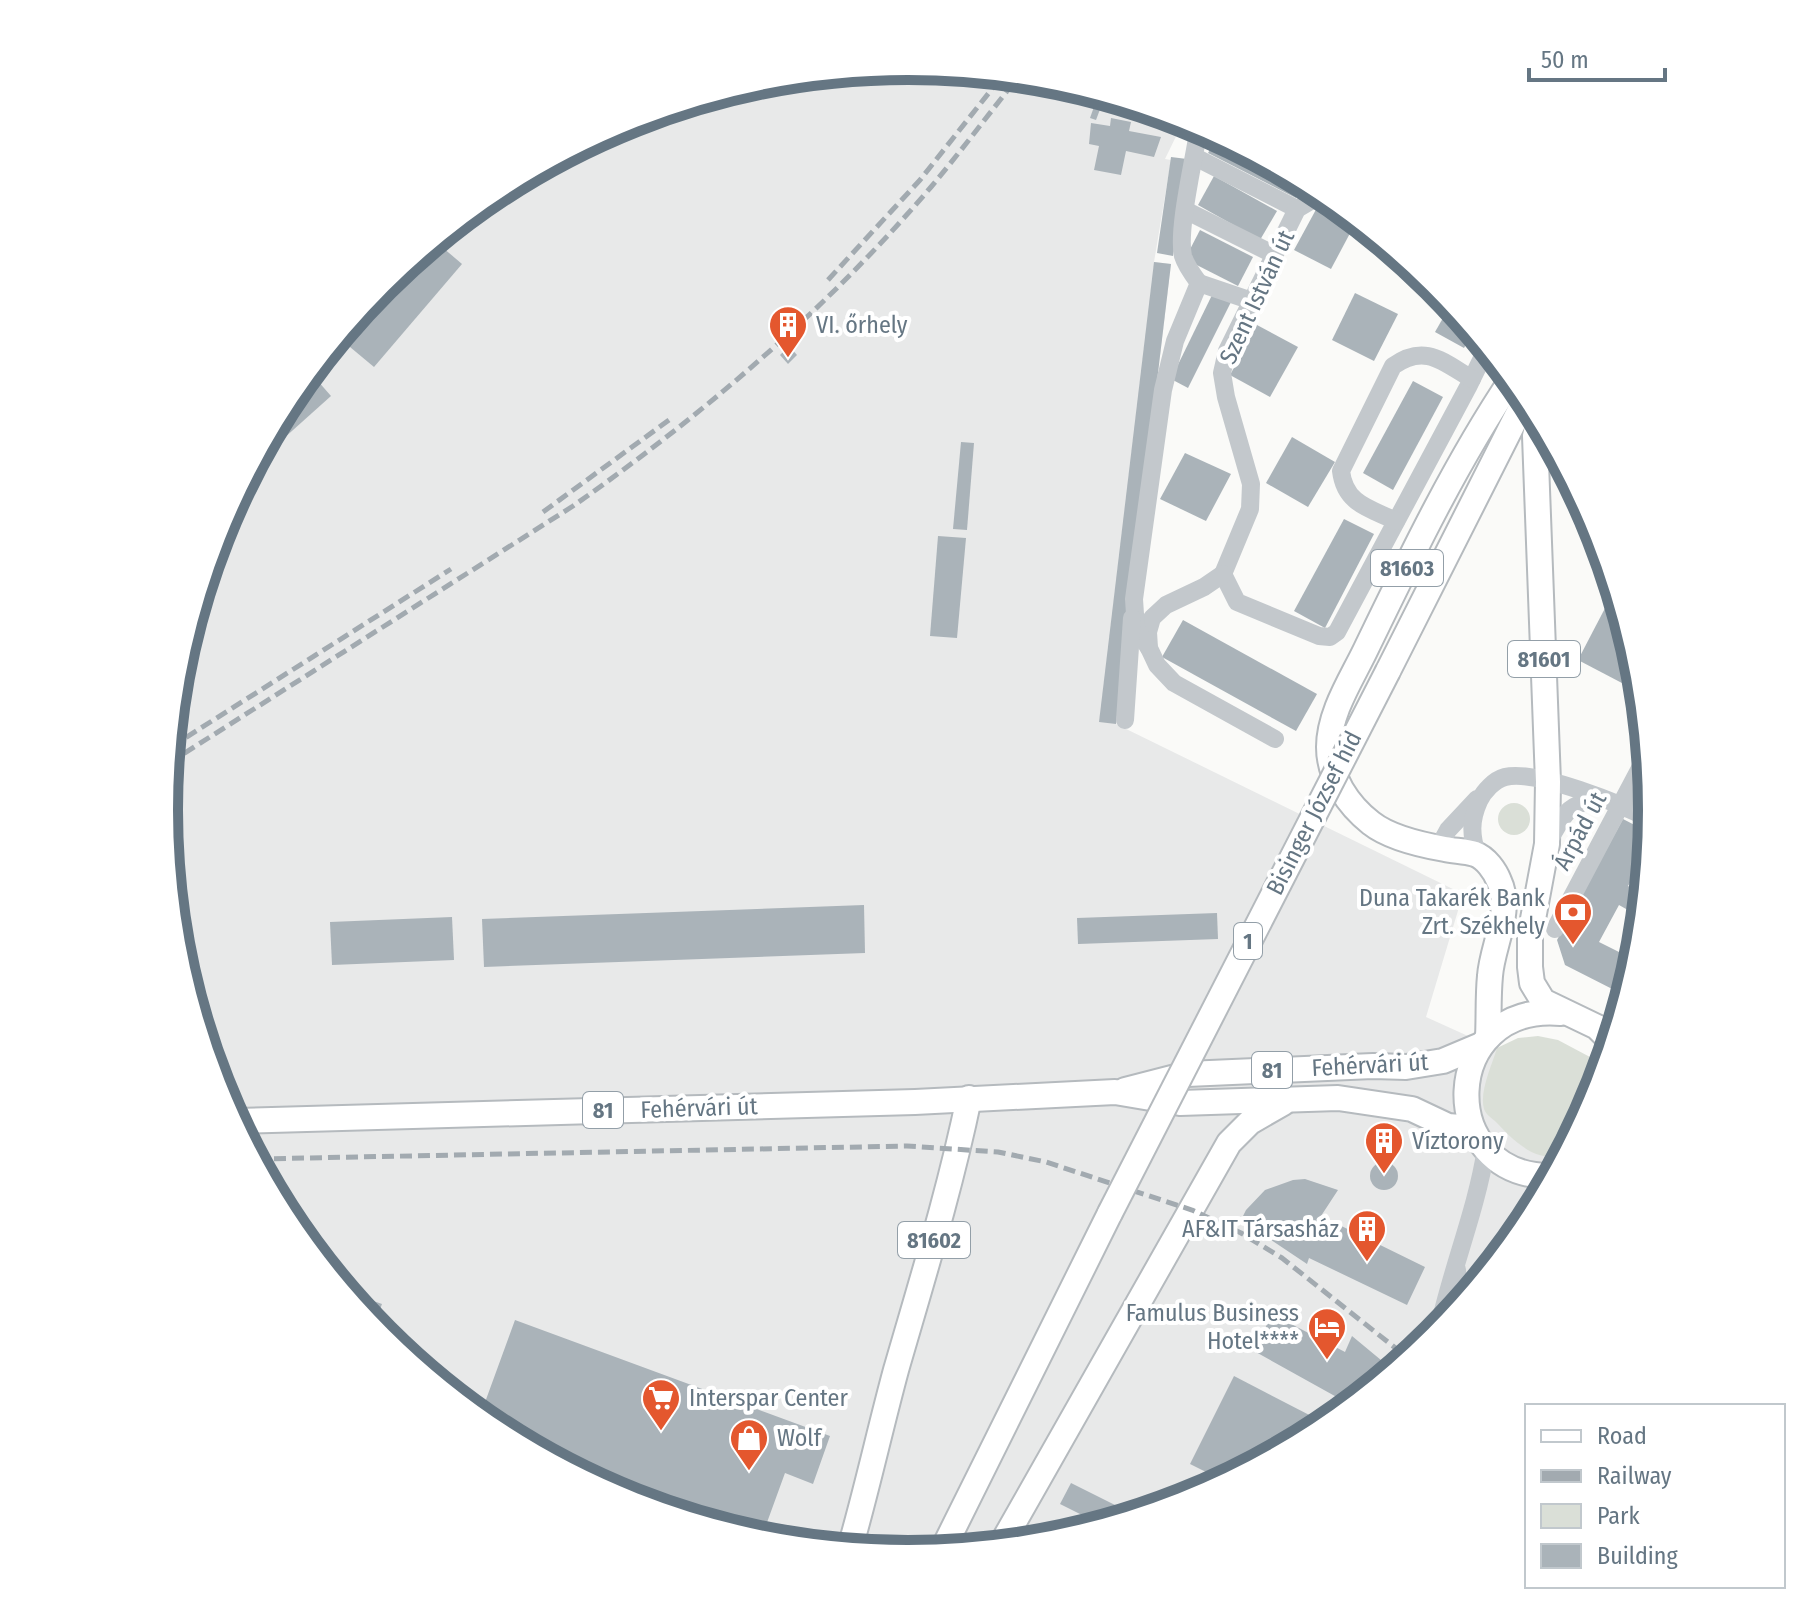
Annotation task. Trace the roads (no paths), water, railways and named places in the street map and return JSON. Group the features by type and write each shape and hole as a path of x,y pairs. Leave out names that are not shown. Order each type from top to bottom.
{"main road":[{"name":"81603","path":"1477,855 1406,839 1374,826 1342,791 1330,768 1329,744 1334,718 1374,634 1477,432 1505,390"},
{"name":"Bisinger József híd","path":"948,1538 1110,1213 1519,411"},
{"name":"81601","path":"1535,436 1548,782 1547,844 1530,935 1530,967 1532,983 1543,1001 1564,1013"},
{"path":"1477,855 1490,866 1500,883 1503,903 1490,973 1485,1041 1467,1076 1467,1111 1472,1128 1486,1149 1501,1162 1519,1171 1540,1176"},
{"name":"Fehérvári út","path":"248,1121 1115,1092 1187,1074 1406,1067 1443,1061 1485,1041 1515,1018 1539,1012 1564,1013"},
{"path":"1564,1013 1581,1018 1603,1034"},
{"name":"Fehérvári út","path":"1115,1092 1180,1103 1338,1098 1412,1109 1448,1126 1472,1128"},
{"name":"81602","path":"853,1537 893,1382 960,1148 969,1098"},
{"path":"1008,1533 1229,1143 1266,1110 1290,1100"}],"street":[{"path":"1197,140 1185,210 1182,253 1186,265 1199,283 1252,301"},
{"path":"1195,157 1297,209"},
{"name":"Szent István út","path":"1223,574 1250,509 1251,484 1226,397 1222,373 1227,351 1297,209 1311,201"},
{"path":"1185,210 1275,255"},
{"path":"1125,720 1134,599 1163,390 1175,341 1199,283"},
{"path":"1396,521 1356,502 1343,487 1341,471 1393,366 1408,355 1434,356 1472,379"},
{"path":"1149,648 1148,632 1152,618 1166,605 1223,574 1237,602 1319,636 1330,637 1337,632 1482,359"},
{"path":"1134,599 1136,629 1157,665 1174,683 1275,739"},
{"name":"Árpád út","path":"1555,929 1637,774"},
{"path":"1438,848 1463,812 1502,778 1514,776 1548,782 1622,804 1638,813"},
{"path":"1477,855 1471,830 1482,795"},
{"path":"1547,844 1563,816 1576,803 1602,798"},
{"path":"1444,1305 1481,1183 1486,1149"},
{"path":"1457,1264 1459,1289"}],"railway":[{"path":"828,280 920,180 995,85"},
{"path":"181,756 573,506 716,397 807,317 891,232 1010,87"},
{"path":"543,512 669,420"},
{"path":"182,740 451,569"},
{"path":"267,1159 907,1146 998,1152 1046,1162 1192,1210 1241,1233 1282,1258 1399,1351"}],"place":[{"name":"VI. őrhely","path":"788,359"},
{"name":"Duna Takarék Bank Zrt. Székhely","path":"1573,946"},
{"name":"Víztorony","path":"1384,1175"},
{"name":"AF&IT Társasház","path":"1367,1263"},
{"name":"Famulus Business Hotel****","path":"1327,1361"},
{"name":"Interspar Center","path":"661,1432"},
{"name":"Wolf","path":"749,1472"}]}
